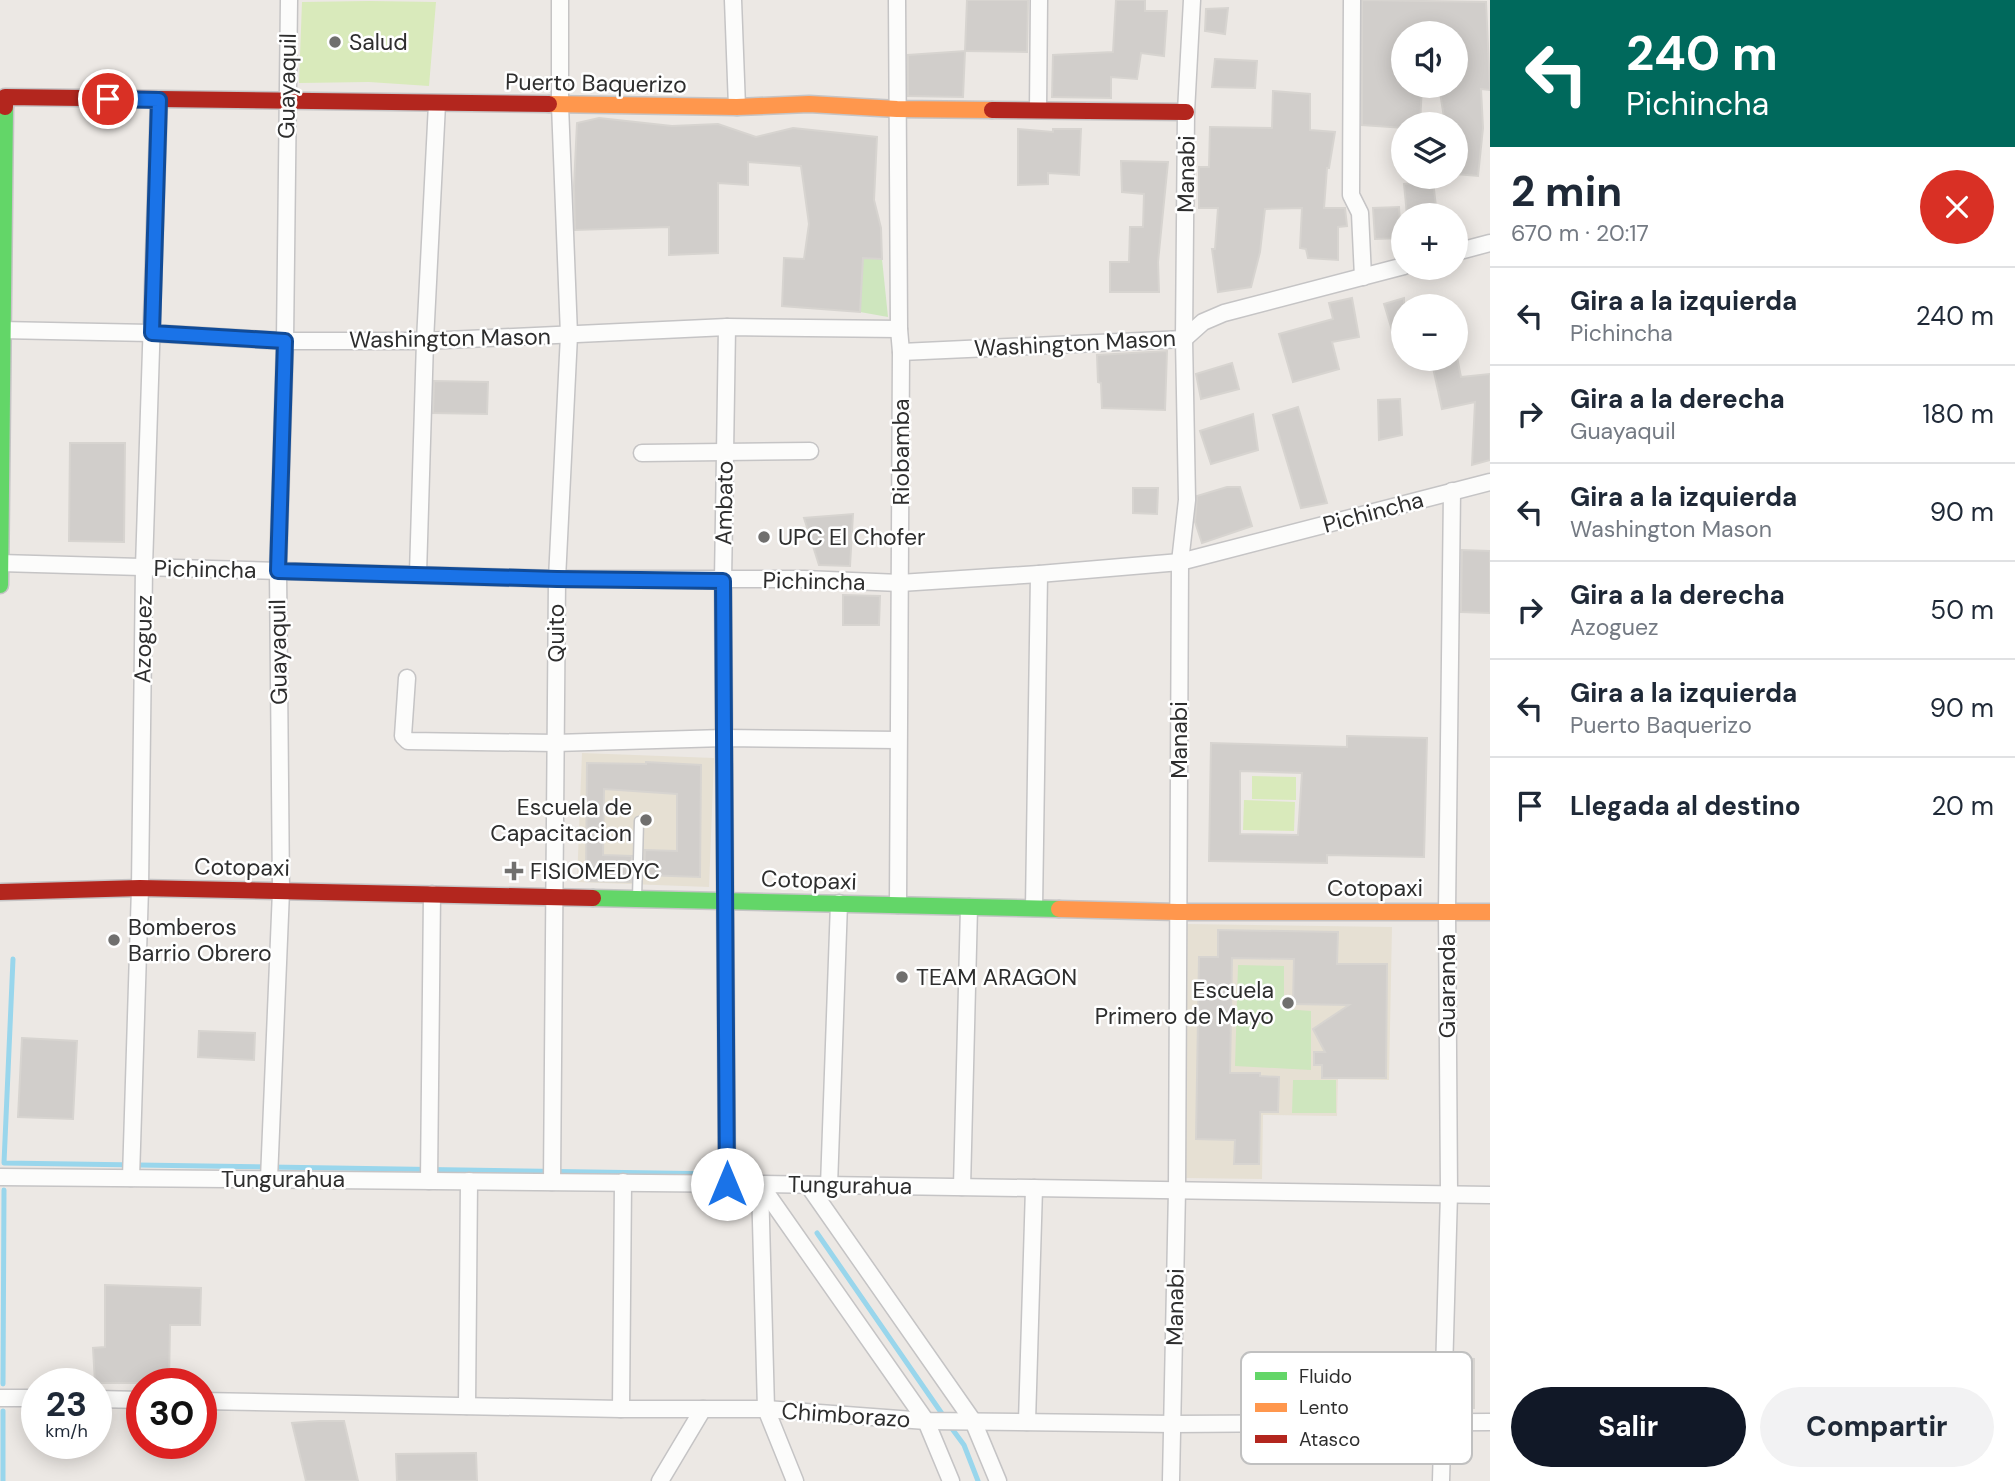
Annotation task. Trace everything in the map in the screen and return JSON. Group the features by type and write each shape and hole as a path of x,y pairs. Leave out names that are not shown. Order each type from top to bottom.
{"street":[{"name":"Guayaquil","path":"269,1178 281,891 278,571 285,341 289,0"},
{"name":"Quito","path":"552,1181 557,579 569,335 560,105 560,0"},
{"path":"733,0 737,107"},
{"name":"Riobamba","path":"897,0 901,352 898,905"},
{"path":"1038,110 1039,0"},
{"name":"Manabi","path":"1171,1481 1177,1190 1180,562 1187,500 1184,339 1186,112 1192,0"},
{"path":"1352,0 1351,195 1360,213 1363,277"},
{"name":"Puerto Baquerizo","path":"1,330 5,97 737,107 809,104 897,109 1186,112"},
{"name":"Azoguez","path":"131,1177 140,888 144,567 159,100"},
{"path":"418,575 425,341 437,103"},
{"path":"1468,249 1490,243"},
{"name":"Washington Mason","path":"901,352 1184,339 1202,322 1224,313 1391,269"},
{"name":"Washington Mason","path":"1,330 152,333 285,341 425,341 727,327 899,329"},
{"name":"Ambato","path":"727,327 723,581 727,1183"},
{"path":"0,585 1,330"},
{"path":"642,453 810,451"},
{"name":"Pichincha","path":"0,563 557,579 804,579 900,583 1039,575 1180,562 1490,482"},
{"name":"Guaranda","path":"1444,1352 1449,1194 1447,911 1452,491"},
{"path":"1034,908 1039,575"},
{"path":"407,678 403,736 408,741 555,743 724,738 898,740"},
{"name":"Cotopaxi","path":"0,892 140,888 1177,912 1490,912"},
{"path":"429,1180 432,894"},
{"path":"829,1186 839,903"},
{"path":"962,1186 969,906"},
{"name":"Tungurahua","path":"0,1177 727,1183 1490,1195"},
{"path":"467,1406 469,1181"},
{"path":"621,1409 623,1182"},
{"path":"760,1184 766,1409 794,1481"},
{"path":"760,1184 930,1421 951,1481"},
{"path":"808,1185 969,1421 998,1481"},
{"path":"1027,1422 1034,1188"},
{"path":"0,1398 21,1398"},
{"name":"Chimborazo","path":"217,1401 766,1409 930,1421 1241,1423"},
{"path":"660,1481 703,1409"},
{"name":"Chimborazo","path":"1472,1422 1490,1422"}],"lane":[{"path":"637,898 639,821"}],"shaded area":[{"name":"Escuela de Capacitacion","path":"582,753 714,758 709,887 577,882"},
{"name":"Escuela Primero de Mayo","path":"1187,924 1392,927 1389,1080 1338,1079 1337,1116 1263,1115 1262,1179 1184,1178"}],"green space":[{"path":"302,2 436,2 429,86 369,82 299,83"},
{"path":"862,258 882,259 888,317 860,312"},
{"path":"1252,776 1296,777 1296,800 1252,799"},
{"path":"1244,800 1295,802 1294,831 1243,830"},
{"path":"1238,965 1284,966 1284,1009 1311,1011 1311,1070 1235,1066"},
{"path":"1293,1080 1336,1080 1336,1113 1292,1113"}],"building":[{"path":"967,0 1028,0 1027,52 965,51"},
{"path":"1116,0 1145,0 1145,11 1167,11 1164,56 1141,53 1137,79 1111,77 1111,98 1052,97 1053,55 1113,52"},
{"path":"1362,0 1486,2 1490,90 1481,89 1483,128 1478,176 1468,175 1468,112 1443,112 1441,98 1468,98 1468,21 1391,21 1391,98 1421,98 1421,112 1391,112 1391,127 1362,125"},
{"path":"1228,8 1225,34 1205,31 1206,9"},
{"path":"965,51 963,97 908,96 908,55"},
{"path":"1215,59 1257,61 1255,88 1212,87"},
{"path":"1273,91 1310,94 1310,130 1335,132 1327,168 1324,208 1345,208 1347,226 1338,227 1338,260 1308,258 1306,249 1300,248 1302,208 1265,209 1260,252 1251,287 1218,292 1212,249 1215,249 1218,208 1199,208 1199,167 1209,167 1210,127 1272,128"},
{"path":"599,118 672,126 718,124 756,137 793,128 877,137 874,200 881,228 882,259 863,258 860,312 782,306 784,258 804,259 809,224 801,166 748,162 748,185 718,183 718,253 669,255 669,227 575,230 577,123"},
{"path":"1018,129 1053,132 1053,129 1081,129 1079,175 1048,173 1048,184 1018,185"},
{"path":"1121,161 1168,162 1158,262 1159,292 1110,292 1110,262 1129,262 1130,227 1143,227 1144,194 1122,192"},
{"path":"1404,189 1434,189 1436,203 1406,203"},
{"path":"1391,207 1391,238 1375,239 1373,208"},
{"path":"1352,298 1359,337 1332,342 1339,369 1293,382 1279,334 1333,319 1329,303"},
{"path":"1391,302 1391,327 1384,304"},
{"path":"1167,351 1165,410 1102,408 1097,355"},
{"path":"1232,363 1239,389 1201,399 1196,374"},
{"path":"1434,371 1460,371 1461,377 1490,374 1490,460 1472,465 1475,402 1442,409"},
{"path":"434,381 488,382 487,414 433,413"},
{"path":"1400,399 1402,435 1379,440 1378,400"},
{"path":"1298,407 1327,503 1301,508 1273,415"},
{"path":"1253,414 1258,450 1211,464 1200,431"},
{"path":"70,443 125,443 124,542 69,541"},
{"path":"1227,487 1240,487 1252,526 1202,543 1195,522 1197,496"},
{"path":"1133,488 1158,488 1157,514 1133,513"},
{"path":"853,514 850,566 819,565 804,518"},
{"path":"1462,550 1490,551 1490,613 1461,612"},
{"path":"843,595 880,596 879,625 843,625"},
{"path":"1347,736 1427,738 1424,857 1327,855 1327,863 1209,861 1211,743 1347,747","holes":["1240,771 1302,773 1298,835 1240,834"]},
{"path":"587,763 701,765 700,877 644,875 645,850 677,851 677,794 604,789 603,855 632,856 631,882 586,881"},
{"path":"1218,930 1338,932 1337,964 1387,964 1386,1078 1322,1078 1322,1065 1314,1065 1314,1052 1325,1052 1313,1029 1349,1005 1293,1004 1294,959 1232,958 1230,1073 1260,1073 1260,1076 1279,1077 1278,1112 1260,1112 1259,1164 1234,1164 1235,1140 1196,1139 1199,957 1218,957"},
{"path":"199,1031 255,1033 254,1060 198,1057"},
{"path":"22,1038 77,1041 73,1119 18,1117"},
{"path":"105,1285 201,1288 200,1325 170,1325 169,1368 126,1368 126,1383 112,1383 112,1368 94,1368 93,1348 105,1347"},
{"path":"1472,1359 1474,1359 1472,1408"},
{"path":"344,1421 358,1481 306,1481 292,1423"},
{"path":"476,1453 477,1481 397,1481 396,1454"}],"waterway":[{"path":"13,959 4,1163 724,1174"},
{"path":"3,1384 4,1190"},
{"path":"817,1233 945,1418"},
{"path":"3,1411 3,1481"},
{"path":"950,1426 964,1445 978,1481"}],"traffic: fast":[{"path":"0,585 5,107"},
{"path":"593,898 1059,909"}],"traffic: slow":[{"path":"549,104 737,107 809,104 897,109 992,110"},
{"path":"1059,909 1177,912 1490,912"}],"traffic: jam":[{"path":"5,107 5,97 549,104"},
{"path":"992,110 1186,112"},
{"path":"0,892 140,888 593,898"}],"place":[{"name":"Salud","path":"335,42"},
{"name":"UPC El Chofer","path":"764,537"},
{"name":"Escuela de Capacitacion","path":"646,820"},
{"name":"FISIOMEDYC","path":"514,871"},
{"name":"Bomberos Barrio Obrero","path":"114,940"},
{"name":"TEAM ARAGON","path":"902,977"},
{"name":"Escuela Primero de Mayo","path":"1288,1003"}],"route":[{"path":"108,99 159,100 152,333 285,341 278,571 723,581 727,1184"}]}
